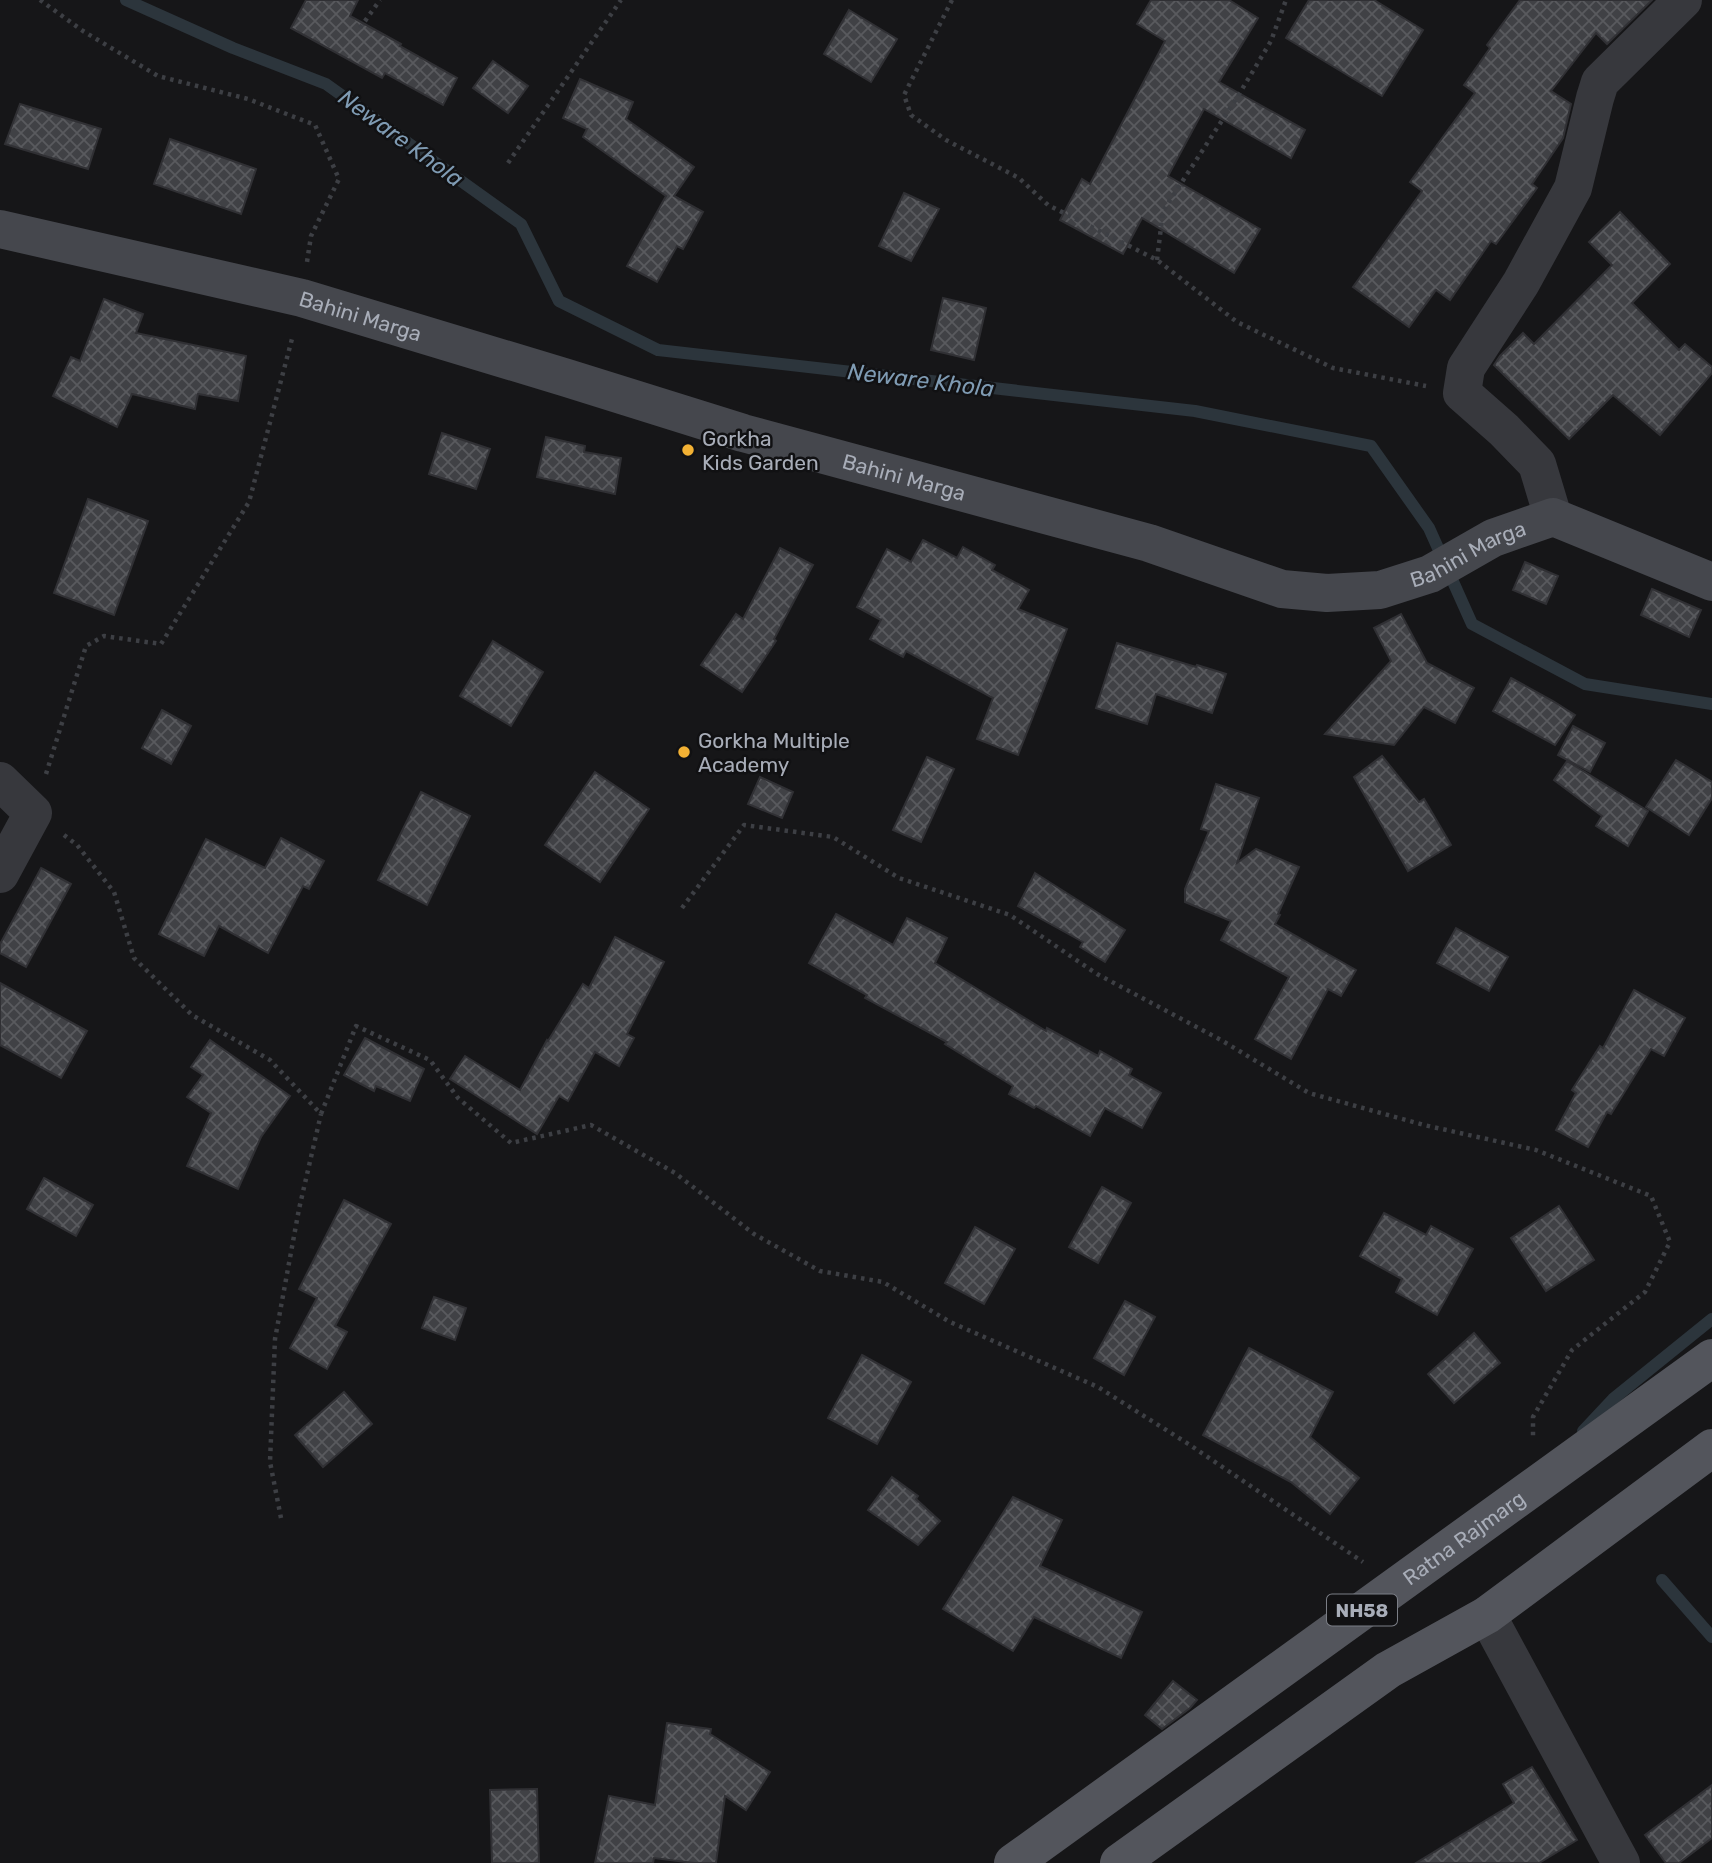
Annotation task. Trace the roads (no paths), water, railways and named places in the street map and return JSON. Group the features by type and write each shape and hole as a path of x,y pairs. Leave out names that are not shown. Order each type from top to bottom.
{"main road":[{"name":"Ratna Rajmarg","path":"1013,1863 1712,1359"},
{"path":"1119,1863 1388,1670 1487,1615 1712,1448"}],"street":[{"path":"1553,517 1537,464 1462,393 1466,368 1521,283 1573,188 1600,82 1683,0"},
{"name":"Bahini Marga","path":"0,229 302,299 566,377 743,433 1149,543 1282,589 1327,593 1380,590 1430,574 1493,538 1553,517 1712,582"},
{"path":"0,781 33,813 0,874"},
{"path":"1487,1615 1621,1863"}],"waterway":[{"name":"Neware Khola","path":"126,0 233,48 326,84 521,224 559,301 658,350 1195,411 1371,446 1429,528 1472,624 1585,684 1712,704"},
{"name":"Neware Khola","path":"1583,1431 1613,1399 1712,1319"},
{"name":"Neware Khola","path":"1662,1580 1712,1637"}],"place":[{"name":"Gorkha Kids Garden","path":"688,450"},
{"name":"Gorkha Multiple Academy","path":"684,752"}]}
